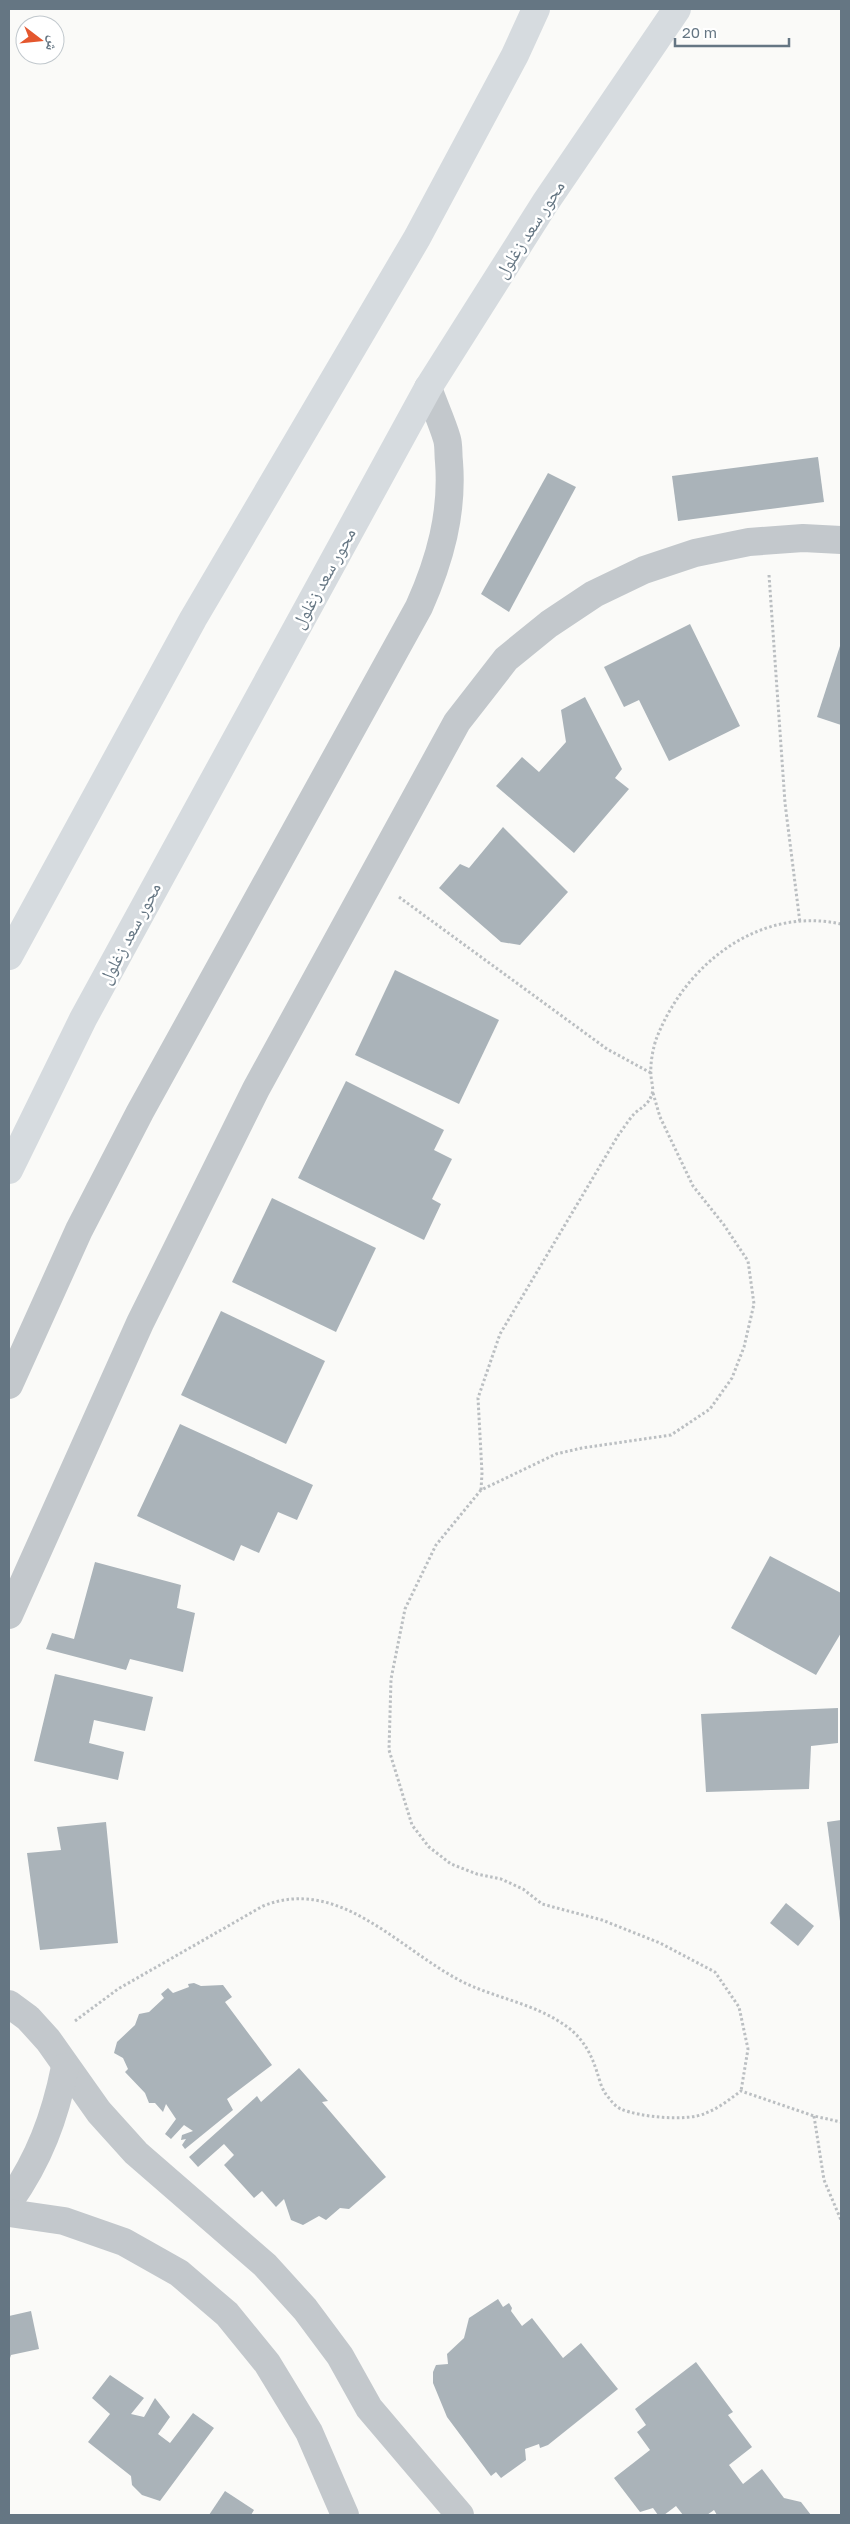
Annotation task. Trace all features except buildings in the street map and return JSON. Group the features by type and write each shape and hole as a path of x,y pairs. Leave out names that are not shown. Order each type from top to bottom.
{"main road":[{"path":"9,956 193,619 417,238 515,55 536,9"},
{"name":"محور سعد زغلول","path":"9,1170 83,1019 428,388 556,186 678,9"}],"street":[{"path":"9,1385 79,1230 140,1112 418,607 433,575 443,542 449,509 450,474 447,440 428,388"},
{"path":"9,1615 140,1323 256,1089 457,722 513,653 548,624 594,594 644,570 695,553 766,541 803,538 841,540"},
{"path":"9,2004 28,2018 48,2040 65,2067 99,2112 136,2153 265,2266 305,2309 340,2356 369,2408 460,2515"},
{"path":"9,2202 26,2179 44,2144 57,2106 65,2067"},
{"path":"9,2213 64,2221 124,2242 179,2273 227,2314 267,2363 309,2432 345,2515"}],"path":[{"path":"766,541 785,803 800,923"},
{"path":"372,877 607,1049 651,1072"},
{"path":"48,2040 118,1989 263,1906 282,1898 304,1897 333,1903 361,1916 417,1955 460,1980 514,2000 560,2022 582,2039 591,2055 604,2092 619,2108 645,2116 673,2118 705,2114 741,2091 748,2049 739,2006 715,1972 660,1943 602,1920 542,1904 523,1889 501,1879 477,1874 451,1864 429,1846 412,1825 389,1750 391,1679 405,1609 436,1545 481,1490 556,1454 582,1448 671,1435 710,1409 732,1378 744,1347 754,1304 748,1261 724,1225 693,1186 660,1117 653,1093 651,1072 656,1039 678,995 718,953 762,928 820,920 841,924"},
{"path":"481,1490 482,1473 478,1398 500,1334 619,1134 634,1114 647,1104 653,1093"},
{"path":"741,2091 814,2116 841,2122"},
{"path":"814,2116 824,2180 841,2220"}]}
